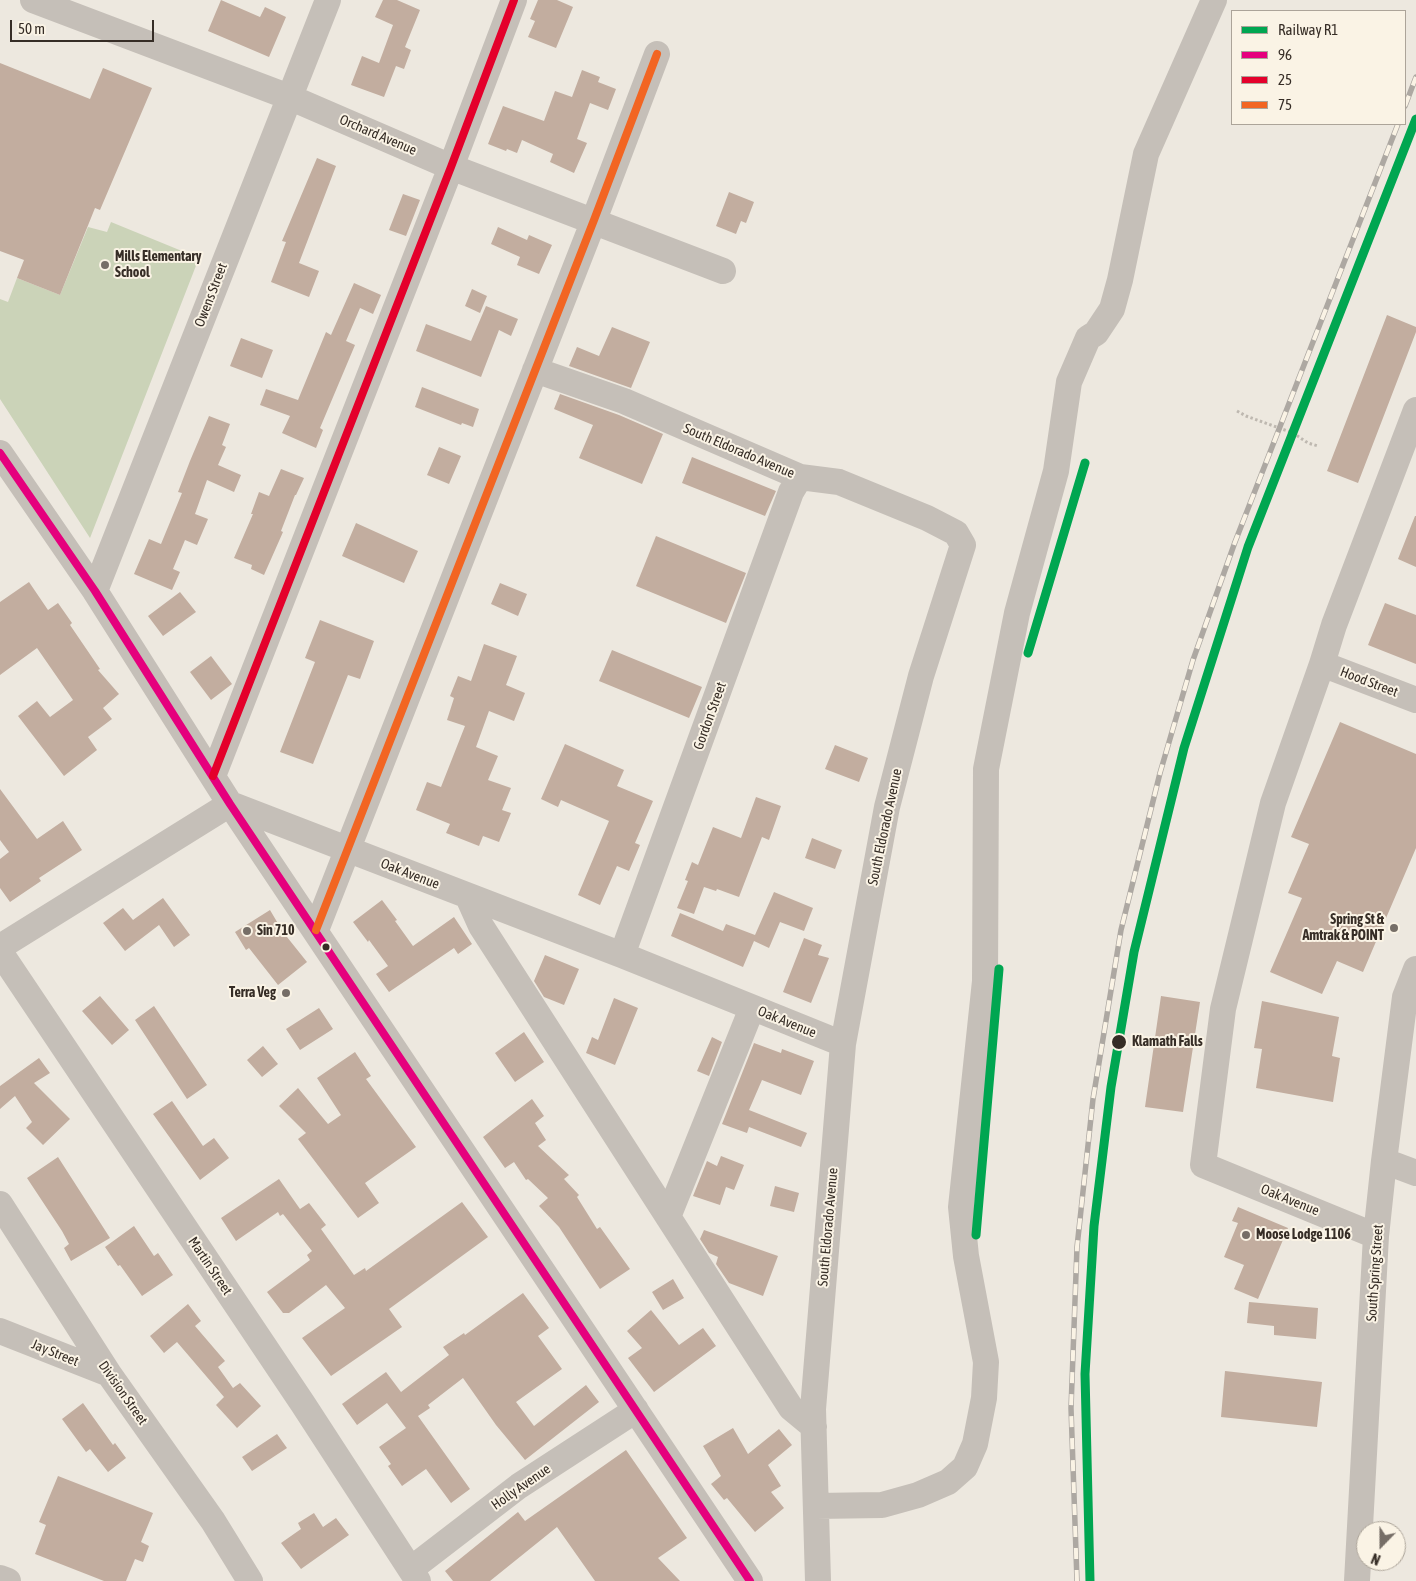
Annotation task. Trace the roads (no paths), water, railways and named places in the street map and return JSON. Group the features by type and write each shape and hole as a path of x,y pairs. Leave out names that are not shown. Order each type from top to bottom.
{"street":[{"name":"Orchard Avenue","path":"33,0 289,97 451,167 594,220 723,271"},
{"name":"Owens Street","path":"95,591 328,0"},
{"path":"212,776 451,167 514,0"},
{"path":"816,1506 882,1505 918,1495 948,1482 965,1467 975,1444 984,1398 986,1362 966,1256 961,1207 985,981 986,769 1017,613 1056,470 1068,382 1088,338 1096,333 1112,309 1120,280 1146,154 1214,0"},
{"path":"316,930 594,220 657,54"},
{"name":"South Eldorado Avenue","path":"535,370 624,401 800,477 839,482 928,518 956,533 963,545 922,676 887,807 842,1044 813,1409 818,1581"},
{"path":"1322,664 1334,624 1416,410"},
{"path":"0,453 95,591 230,804 750,1581"},
{"name":"Gordon Street","path":"622,955 791,492 800,477"},
{"name":"Oak Avenue","path":"1322,664 1273,803 1223,1008 1203,1165 1376,1236"},
{"name":"Hood Street","path":"1322,664 1416,700"},
{"path":"0,947 230,804"},
{"name":"Oak Avenue","path":"230,804 622,955 842,1044"},
{"path":"468,896 480,926 791,1408 814,1427"},
{"name":"Martin Street","path":"0,952 303,1404 414,1575"},
{"name":"South Spring Street","path":"1357,1581 1376,1236 1406,997 1416,969"},
{"path":"668,1217 752,1008"},
{"path":"1384,1161 1416,1173"},
{"name":"Division Street","path":"0,1204 109,1374 213,1521 250,1581"},
{"name":"Jay Street","path":"0,1331 109,1374"},
{"name":"Holly Avenue","path":"414,1575 520,1486 636,1410"},
{"path":"0,1578 8,1581"}],"railway":[{"path":"1406,103 1416,77"},
{"path":"1077,1581 1071,1408 1077,1247 1093,1099 1121,930 1160,773 1193,660 1235,542 1398,125"},
{"path":"1028,653 1085,463"},
{"path":"976,1235 999,969"}],"rail line":[{"name":"R1","path":"1090,1581 1085,1374 1094,1226 1111,1087 1134,952 1184,748 1248,547 1416,119"},
{"name":"R1","path":"1028,653 1085,463"},
{"name":"R1","path":"976,1235 999,969"}],"place":[{"name":"Mills Elementary School","path":"105,265"},
{"name":"Spring St & Amtrak & POINT","path":"1394,928"},
{"name":"Sin 710","path":"247,931"},
{"name":"Terra Veg","path":"286,993"},
{"name":"Klamath Falls","path":"1119,1042"},
{"name":"Moose Lodge 1106","path":"1246,1235"}]}
